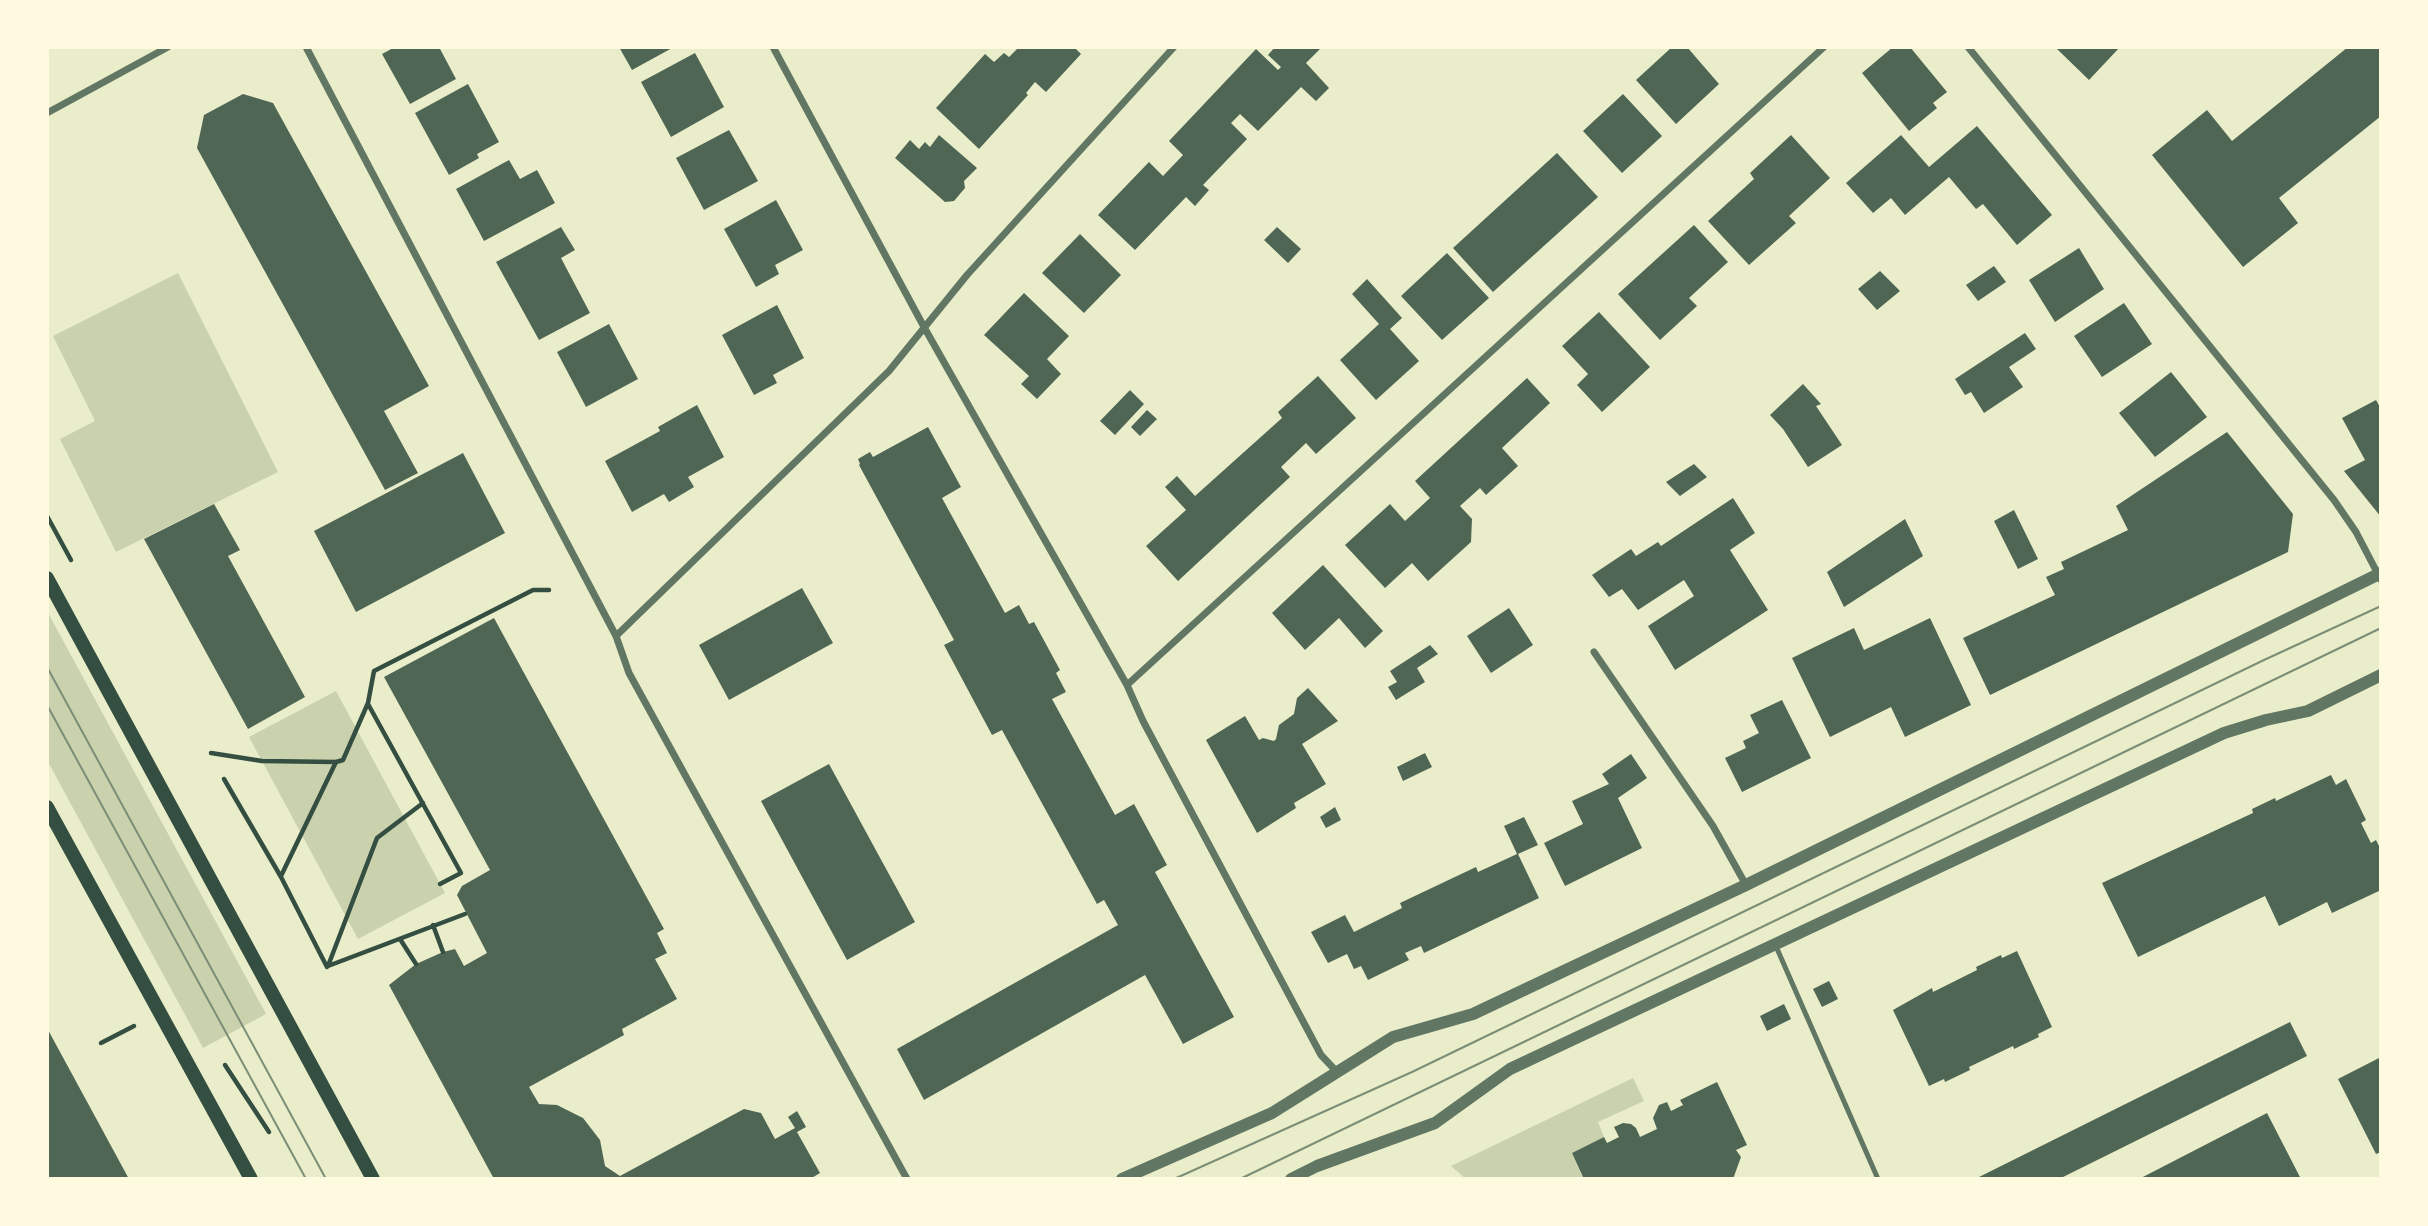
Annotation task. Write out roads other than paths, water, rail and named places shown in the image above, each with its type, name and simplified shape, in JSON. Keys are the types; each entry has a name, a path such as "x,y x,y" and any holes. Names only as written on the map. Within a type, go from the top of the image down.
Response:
{"main road":[{"path":"47,579 373,1179"},
{"path":"47,807 251,1179"}],"street":[{"path":"47,113 168,47"},
{"path":"306,47 615,636 629,673 907,1179"},
{"path":"774,47 924,327 1127,685 1143,721 1321,1055 1337,1072"},
{"path":"615,636 889,371 967,275 1174,47"},
{"path":"1127,685 1824,47"},
{"path":"1122,1179 1272,1113 1393,1037 1473,1014 1746,885 2380,576 2356,532 2334,500 1968,47"},
{"path":"1594,652 1713,826 1746,885"},
{"path":"1291,1179 1317,1166 1435,1123 1510,1069 2224,733 2308,711 2381,675"}],"lane":[{"path":"1775,944 1878,1179"}],"tram line":[{"path":"1174,1179 1412,1072 2381,606"},
{"path":"1240,1179 2381,628"},
{"path":"47,667 326,1179"},
{"path":"47,705 306,1179"}]}
